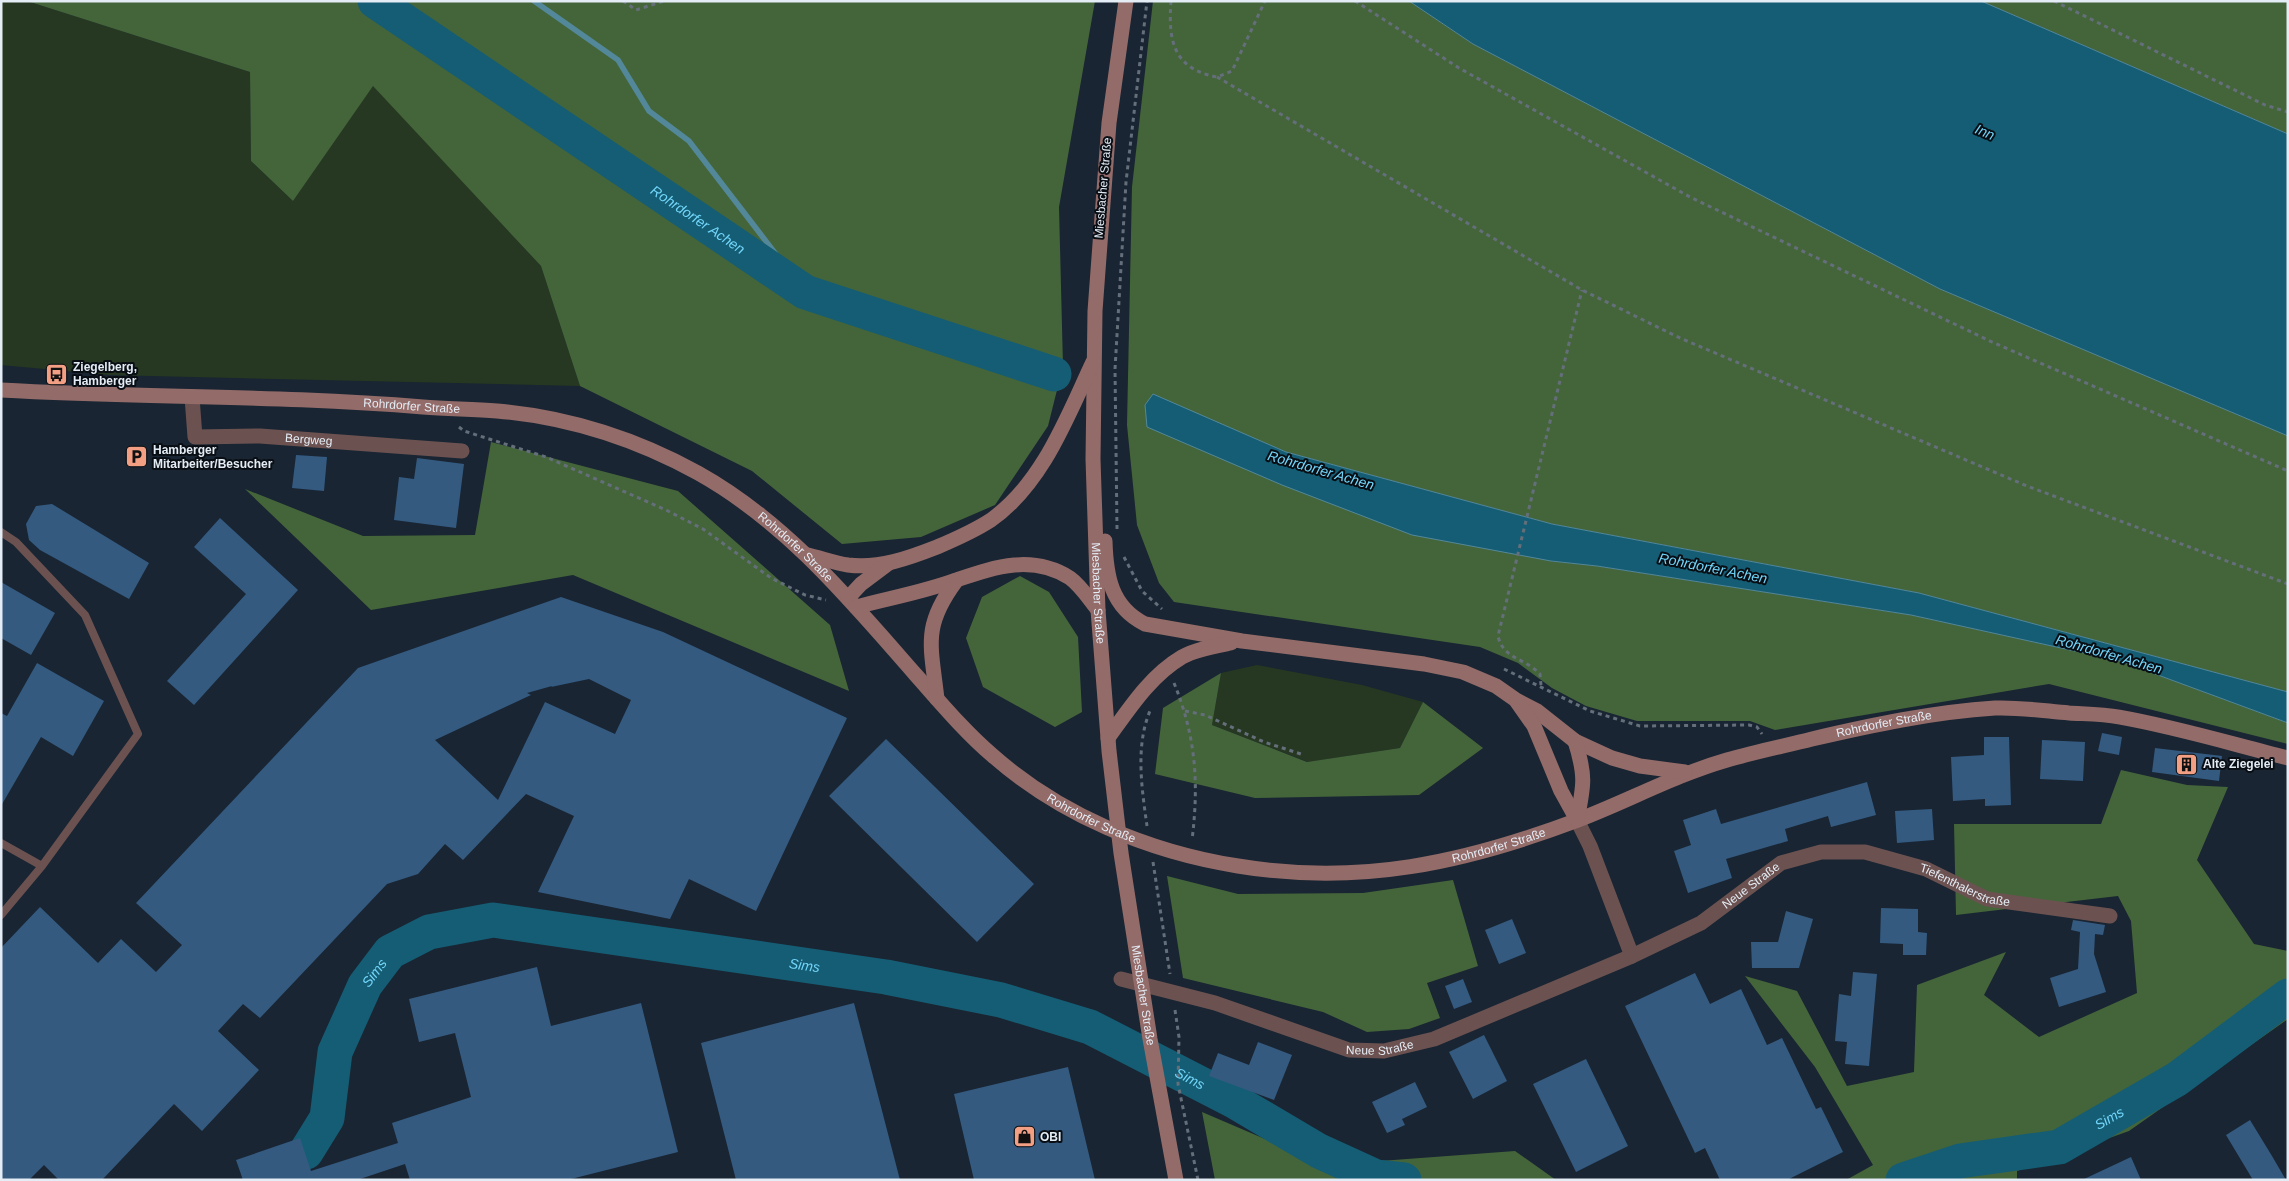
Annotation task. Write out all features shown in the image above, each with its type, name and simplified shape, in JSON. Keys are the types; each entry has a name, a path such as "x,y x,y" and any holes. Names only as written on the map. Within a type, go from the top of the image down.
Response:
{"main road":[{"name":"Miesbacher Straße","path":"1126,1 1108,133 1099,240 1094,358 1093,459 1098,610 1108,744 1121,853 1150,1038 1176,1180"},
{"path":"852,603 861,584 889,564 966,535 992,519 1015,499 1036,473 1056,438 1094,358"},
{"name":"Rohrdorfer Straße","path":"1,391 342,400 499,412 558,420 607,434 658,453 702,475 732,495 775,527 808,555 937,699 987,751 1019,778 1099,825 1146,844 1190,858 1290,873 1354,874 1412,868 1474,854 1577,820 1690,772 1730,759 1884,722 1998,708 2116,716 2288,758"},
{"path":"1093,459 1104,488 1106,554 1112,589 1120,606 1134,618 1145,624 1242,641 1424,664 1463,672 1496,686 1516,700 1537,711 1575,741 1612,758 1665,771 1690,772"},
{"path":"808,555 850,565 889,564"},
{"path":"852,603 956,580 977,572 1016,564 1031,564 1046,567 1070,579 1082,589 1098,610"},
{"path":"937,699 930,634 934,615 942,599 956,580"},
{"path":"1108,744 1154,678 1183,656 1200,650 1242,641"},
{"path":"1516,700 1534,726 1561,791 1577,820"},
{"path":"1575,741 1583,768 1584,786 1577,820"}],"street":[{"name":"Bergweg","path":"192,397 195,437 260,436 462,451"},
{"path":"1577,820 1590,846 1632,956"},
{"name":"Neue Straße","path":"1120,979 1215,1004 1349,1050 1384,1051 1434,1039 1632,956 1701,923 1781,864 1821,852"},
{"name":"Tiefenthalerstraße","path":"1821,852 1865,852 1926,869 1987,899 2110,916"}],"lane":[{"path":"1,532 16,542 85,615 138,734 42,866 1,915"},
{"path":"1,843 42,866"}],"path":[{"path":"623,1 636,10 664,1"},
{"path":"1117,534 1115,369 1126,182 1147,1"},
{"path":"1171,1 1169,26 1174,47 1185,62 1195,70 1217,77 1582,290 1680,338 2027,486 2288,584"},
{"path":"1217,77 1232,71 1239,60 1265,1"},
{"path":"1354,1 1459,68 1690,198 1992,342 2288,471"},
{"path":"2054,1 2265,105 2288,112"},
{"path":"1540,686 1540,674 1532,666 1508,654 1500,647 1498,636 1582,290"},
{"path":"438,408 464,431 546,457 666,510 703,529 771,578 804,595 852,603"},
{"path":"1123,554 1142,591 1169,614"},
{"path":"1172,680 1185,710 1191,737 1196,777 1196,806 1190,858"},
{"path":"1185,710 1205,715 1264,742 1304,755"},
{"path":"1141,748 1148,830"},
{"path":"1152,860 1170,978"},
{"path":"1175,1008 1179,1037 1178,1084 1198,1180"}],"green space":[{"path":"1,1 27,1 250,72 251,161 293,201 373,85 541,266 580,386 109,375 1,365"},
{"path":"27,1 1095,1 1059,207 1063,366 1048,426 995,505 921,537 842,544 752,471 580,386 541,266 373,86 293,201 251,161 250,72"},
{"path":"1153,1 1409,1 1473,44 1940,289 2288,436 2288,692 1919,593 1552,524 1286,452 1153,395 1145,405 1551,561 1597,566 1911,615 2120,661 2288,723 2288,744 2049,684 1775,730 1750,721 1637,721 1586,706 1552,688 1518,663 1480,647 1174,602 1159,583 1137,525 1127,425 1132,187"},
{"path":"1981,1 2288,1 2288,134"},
{"path":"491,442 678,491 830,625 849,691 573,575 371,610 245,489 363,536 475,535"},
{"path":"1020,576 1049,592 1078,637 1082,712 1055,727 983,687 966,638 982,597"},
{"path":"1257,665 1362,685 1423,702 1400,748 1308,762 1212,725 1221,673"},
{"path":"1221,673 1212,725 1307,762 1400,748 1423,702 1483,748 1419,795 1255,798 1155,774 1163,708"},
{"path":"2121,770 2187,785 2228,787 2197,860 2254,944 2288,951 2288,1019 2129,1131 2017,1171 2017,1180 1846,1180 1873,1165 1815,1067 1745,976 1797,991 1847,1086 1914,1072 1917,985 2006,952 1984,995 2039,1037 2137,993 2131,921 2118,896 1956,915 1954,824 2101,824"},
{"path":"1167,876 1238,894 1363,893 1453,880 1478,966 1427,983 1440,1018 1409,1029 1367,1032 1323,1012 1183,978"},
{"path":"1202,1112 1326,1165 1515,1151 1556,1180 1215,1180"}],"water":[{"name":"Inn","path":"1409,1 1981,1 2288,134 2288,436 1940,289 1473,44"},
{"path":"1153,394 1286,452 1552,524 1919,593 2288,692 2288,723 2120,661 1911,615 1597,566 1551,561 1412,535 1282,485 1147,427 1145,405"}],"building":[{"path":"296,455 327,457 324,491 292,488"},
{"path":"417,458 464,464 456,528 394,520 399,477 414,479"},
{"path":"52,504 149,563 129,599 40,550 29,540 26,524 36,506"},
{"path":"220,518 298,590 194,705 167,681 246,594 194,547"},
{"path":"1,582 55,613 31,655 1,638"},
{"path":"561,597 663,632 847,718 756,911 689,879 670,919 538,892 574,816 526,794 463,860 445,844 418,874 387,884 260,1018 243,1004 218,1031 259,1070 202,1131 174,1104 102,1180 59,1180 44,1165 29,1180 1,1180 1,948 40,907 98,963 121,939 156,972 182,945 136,903 358,668","holes":["589,679 631,700 615,734 545,702 498,800 435,740 531,695 527,693 552,686"]},
{"path":"37,663 104,701 73,756 41,737 1,806 1,713 7,716"},
{"path":"2102,733 2122,737 2119,755 2098,751"},
{"path":"1984,737 2009,737 2011,805 1985,806 1985,799 1953,801 1951,757 1984,755"},
{"path":"886,739 1034,884 977,942 829,796"},
{"path":"2042,740 2085,742 2083,781 2040,779"},
{"name":"Alte Ziegelei","path":"2155,748 2222,756 2219,781 2152,772"},
{"path":"1867,782 1876,815 1831,827 1828,816 1785,829 1788,841 1726,859 1732,878 1688,893 1674,851 1691,845 1683,820 1716,809 1721,824"},
{"path":"1932,809 1934,840 1897,843 1895,811"},
{"path":"1881,908 1918,909 1918,932 1927,933 1926,955 1903,955 1903,944 1880,943"},
{"path":"1786,911 1813,919 1799,968 1752,968 1751,942 1778,942"},
{"path":"1512,919 1526,953 1499,964 1485,930"},
{"path":"2073,920 2105,925 2103,935 2095,934 2094,954 2106,992 2059,1007 2050,978 2078,969 2080,932 2071,930"},
{"path":"537,967 551,1026 641,1003 678,1152 567,1180 410,1180 405,1164 357,1180 243,1180 236,1160 300,1138 311,1171 398,1143 392,1123 471,1097 455,1033 419,1042 409,999"},
{"path":"1853,972 1877,974 1869,1066 1845,1064 1847,1042 1835,1041 1839,994 1851,996"},
{"path":"1695,973 1710,1004 1741,989 1767,1045 1782,1038 1816,1109 1821,1107 1843,1152 1787,1180 1720,1180 1705,1148 1695,1153 1625,1006"},
{"path":"1463,979 1472,1002 1454,1009 1445,986"},
{"path":"854,1003 900,1180 736,1180 701,1043"},
{"path":"1484,1035 1507,1081 1473,1099 1449,1052"},
{"path":"1258,1042 1292,1055 1274,1100 1209,1076 1218,1053 1249,1065"},
{"path":"1586,1059 1628,1146 1576,1172 1533,1084"},
{"name":"OBI","path":"1068,1067 1095,1180 974,1180 954,1094"},
{"path":"1415,1082 1427,1107 1402,1119 1405,1125 1387,1133 1372,1102"},
{"path":"2250,1120 2286,1180 2253,1180 2226,1135"},
{"path":"2131,1157 2141,1180 2082,1180"}],"waterway":[{"name":"Rohrdorfer Achen","path":"375,1 805,292 1054,374"},
{"path":"534,1 618,60 649,111 689,141 805,292"},
{"name":"Sims","path":"306,1152 327,1118 335,1052 365,985 390,952 429,932 493,920 886,977 1001,1000 1090,1027 1234,1101 1319,1151 1376,1177 1404,1180"},
{"name":"Sims","path":"1903,1180 1960,1161 2059,1147 2177,1079 2288,996"}],"place":[{"name":"Ziegelberg, Hamberger","path":"57,374"},
{"name":"Hamberger Mitarbeiter/Besucher","path":"137,457"},
{"name":"Alte Ziegelei","path":"2187,764"},
{"name":"OBI","path":"1024,1137"}]}
